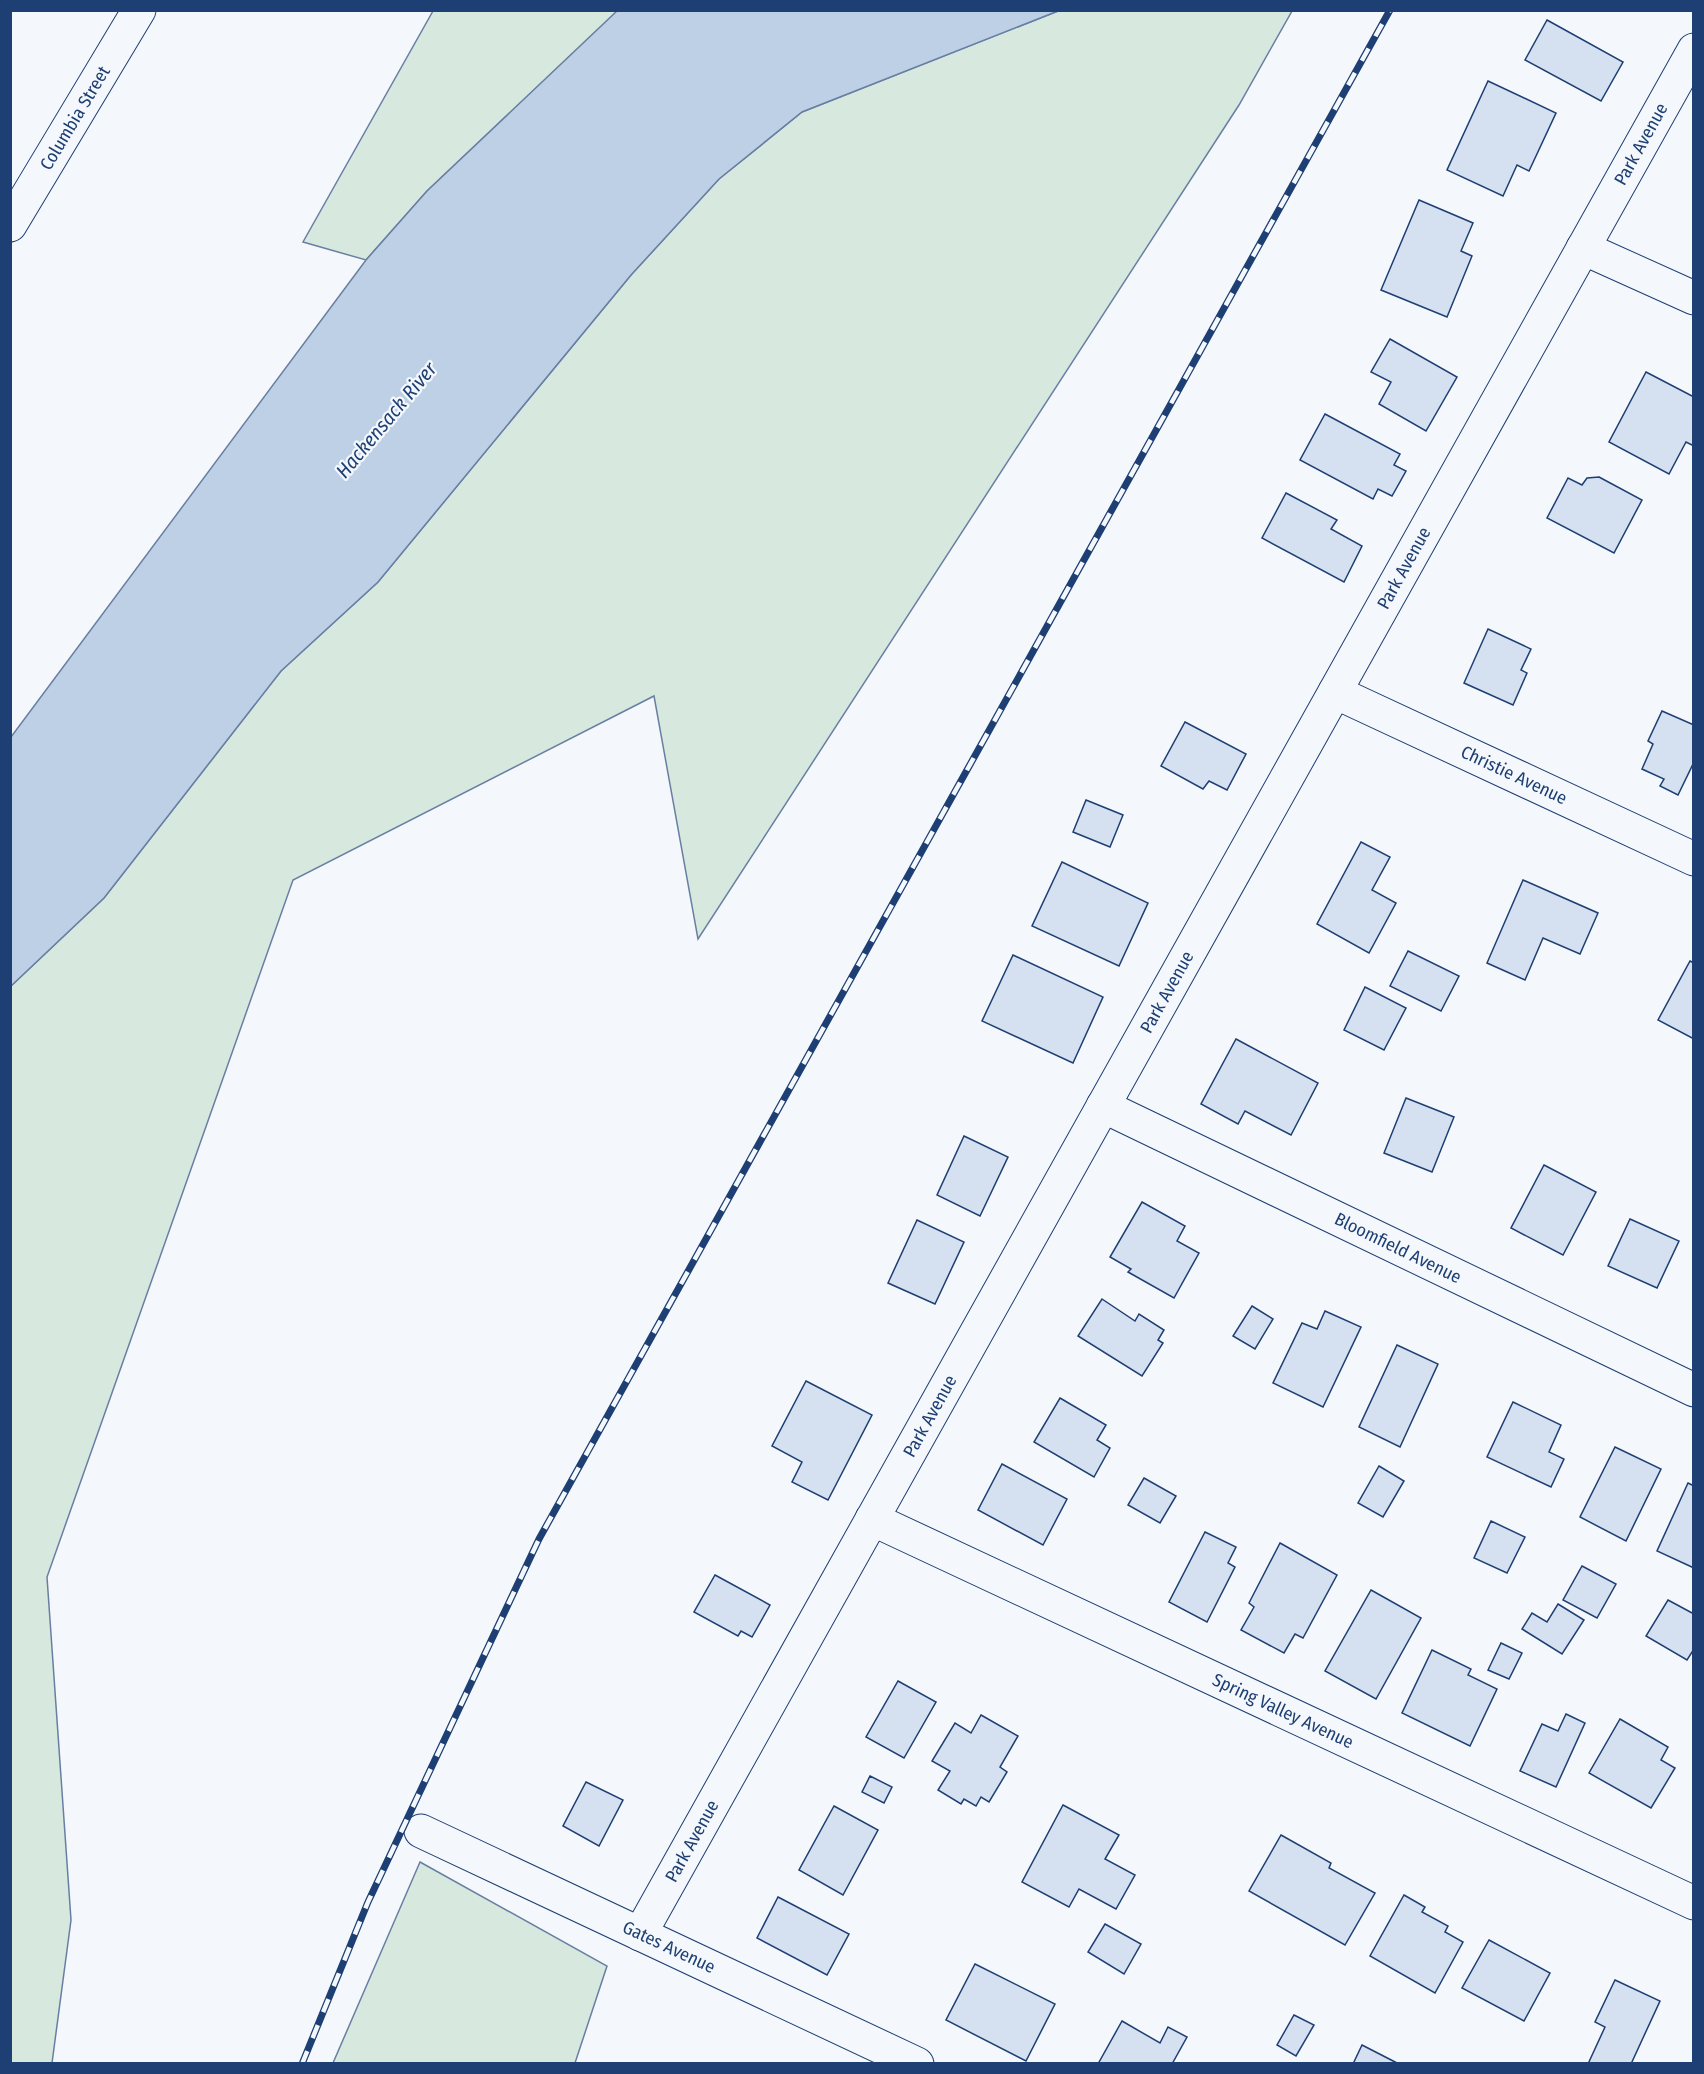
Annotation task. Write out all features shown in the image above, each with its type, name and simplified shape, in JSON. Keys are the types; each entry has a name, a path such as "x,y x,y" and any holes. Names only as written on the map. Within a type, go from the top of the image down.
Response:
{"street":[{"name":"Columbia Street","path":"10,225 139,10"},
{"name":"Park Avenue","path":"640,1934 1694,50"},
{"path":"1583,248 1694,298"},
{"name":"Christie Avenue","path":"1335,692 1694,859"},
{"name":"Bloomfield Avenue","path":"1103,1106 1694,1390"},
{"name":"Spring Valley Avenue","path":"872,1519 1694,1903"},
{"name":"Gates Avenue","path":"421,1831 917,2064"}],"shaded area":[{"path":"433,11 618,11 427,191 366,260 303,242"},
{"path":"1058,11 1292,11 1239,105 698,939 654,696 293,880 47,1577 71,1920 52,2063 11,2064 11,986 104,898 281,671 378,582 631,275 719,179 802,112"},
{"path":"420,1862 607,1966 575,2063 333,2063"}],"water":[{"name":"Hackensack River","path":"618,10 1058,11 802,112 719,179 631,275 378,582 281,671 104,898 11,986 11,737 366,260 427,191"}],"building":[{"path":"1547,20 1623,62 1601,101 1525,60"},
{"path":"1488,81 1556,113 1529,171 1517,165 1503,196 1447,170"},
{"path":"1419,200 1473,223 1461,251 1472,256 1447,317 1381,290"},
{"path":"1390,339 1457,377 1426,431 1379,404 1391,382 1371,372"},
{"path":"1646,372 1694,397 1694,446 1686,442 1669,474 1609,442"},
{"path":"1325,414 1400,454 1394,465 1406,471 1392,496 1378,489 1373,499 1300,460"},
{"path":"1599,477 1642,500 1614,553 1547,518 1568,478 1582,485 1587,478"},
{"path":"1286,493 1337,520 1331,529 1362,546 1344,582 1262,538"},
{"path":"1488,629 1531,649 1521,670 1527,673 1513,705 1464,683"},
{"path":"1662,711 1694,725 1694,762 1678,795 1660,786 1664,779 1642,769 1653,744 1648,741"},
{"path":"1185,722 1246,754 1227,790 1209,781 1203,789 1161,766"},
{"path":"1086,800 1123,815 1110,847 1073,832"},
{"path":"1361,842 1390,857 1372,890 1396,903 1369,953 1317,924"},
{"path":"1062,862 1148,903 1119,966 1032,926"},
{"path":"1523,880 1598,913 1580,954 1543,938 1525,980 1487,963"},
{"path":"1408,951 1459,976 1441,1011 1390,986"},
{"path":"1013,955 1103,997 1073,1063 982,1021"},
{"path":"1690,961 1694,963 1694,1039 1658,1020"},
{"path":"1365,987 1406,1008 1384,1050 1344,1030"},
{"path":"1236,1039 1318,1083 1291,1135 1245,1111 1238,1124 1201,1104"},
{"path":"1406,1098 1454,1117 1432,1172 1384,1153"},
{"path":"964,1136 1008,1157 980,1216 937,1195"},
{"path":"1544,1165 1596,1192 1563,1255 1511,1228"},
{"path":"1142,1202 1185,1226 1177,1241 1199,1253 1174,1298 1128,1272 1131,1269 1110,1257"},
{"path":"1630,1219 1679,1241 1657,1288 1608,1266"},
{"path":"917,1220 964,1242 935,1304 888,1283"},
{"path":"1102,1299 1135,1321 1139,1314 1164,1330 1158,1340 1163,1343 1142,1376 1078,1336"},
{"path":"1252,1306 1273,1319 1255,1349 1233,1336"},
{"path":"1325,1311 1361,1327 1323,1407 1273,1383 1302,1323 1317,1329"},
{"path":"1397,1345 1438,1364 1400,1447 1359,1427"},
{"path":"806,1381 872,1415 828,1500 792,1482 802,1462 772,1446"},
{"path":"1060,1398 1106,1425 1097,1440 1110,1448 1094,1477 1034,1442"},
{"path":"1513,1402 1561,1425 1549,1452 1564,1459 1551,1487 1487,1457"},
{"path":"1615,1447 1661,1469 1626,1541 1580,1517"},
{"path":"1002,1464 1067,1499 1043,1545 978,1510"},
{"path":"1379,1466 1404,1481 1383,1517 1358,1503"},
{"path":"1144,1478 1176,1496 1160,1523 1128,1505"},
{"path":"1688,1483 1694,1486 1694,1568 1657,1551"},
{"path":"1491,1521 1525,1537 1507,1573 1474,1558"},
{"path":"1205,1532 1236,1547 1228,1563 1235,1567 1207,1622 1169,1602"},
{"path":"1280,1543 1337,1575 1303,1638 1295,1634 1284,1653 1241,1630 1254,1607 1249,1603"},
{"path":"1582,1566 1616,1584 1597,1618 1563,1600"},
{"path":"715,1575 770,1605 752,1637 741,1631 738,1636 694,1612"},
{"path":"1371,1590 1421,1618 1376,1699 1325,1671"},
{"path":"1668,1600 1694,1614 1694,1649 1687,1660 1646,1636"},
{"path":"1558,1604 1584,1620 1562,1654 1522,1629 1532,1613 1547,1622"},
{"path":"1501,1643 1522,1653 1509,1679 1488,1670"},
{"path":"1432,1650 1471,1669 1468,1675 1497,1689 1470,1746 1402,1713"},
{"path":"898,1681 936,1702 904,1758 866,1737"},
{"path":"1566,1714 1585,1723 1556,1787 1520,1771 1542,1724 1558,1731"},
{"path":"981,1715 1018,1736 1000,1767 1007,1772 989,1802 981,1797 976,1806 964,1799 961,1804 938,1790 950,1771 932,1761 955,1723 971,1733"},
{"path":"1620,1719 1668,1747 1661,1760 1675,1768 1651,1808 1589,1773"},
{"path":"870,1776 892,1787 884,1803 862,1792"},
{"path":"586,1782 623,1800 599,1846 563,1826"},
{"path":"1063,1805 1119,1835 1105,1859 1135,1875 1116,1909 1079,1889 1069,1907 1022,1882"},
{"path":"834,1806 878,1830 843,1895 799,1870"},
{"path":"1281,1835 1331,1863 1329,1868 1375,1893 1345,1945 1249,1891"},
{"path":"1404,1895 1425,1907 1422,1912 1448,1926 1445,1932 1463,1942 1435,1993 1370,1956"},
{"path":"778,1897 849,1934 827,1975 757,1938"},
{"path":"1105,1924 1141,1944 1124,1974 1088,1952"},
{"path":"1489,1940 1550,1973 1524,2021 1462,1988"},
{"path":"975,1964 1055,2004 1026,2061 946,2020"},
{"path":"1615,1980 1660,2001 1631,2064 1588,2064 1605,2027 1595,2022"},
{"path":"1294,2015 1314,2025 1296,2056 1277,2045"},
{"path":"1122,2021 1160,2043 1168,2027 1187,2037 1172,2064 1098,2064"},
{"path":"1362,2045 1399,2064 1353,2064"}],"railway":[{"path":"302,2064 368,1902 539,1539 1390,10"}]}
